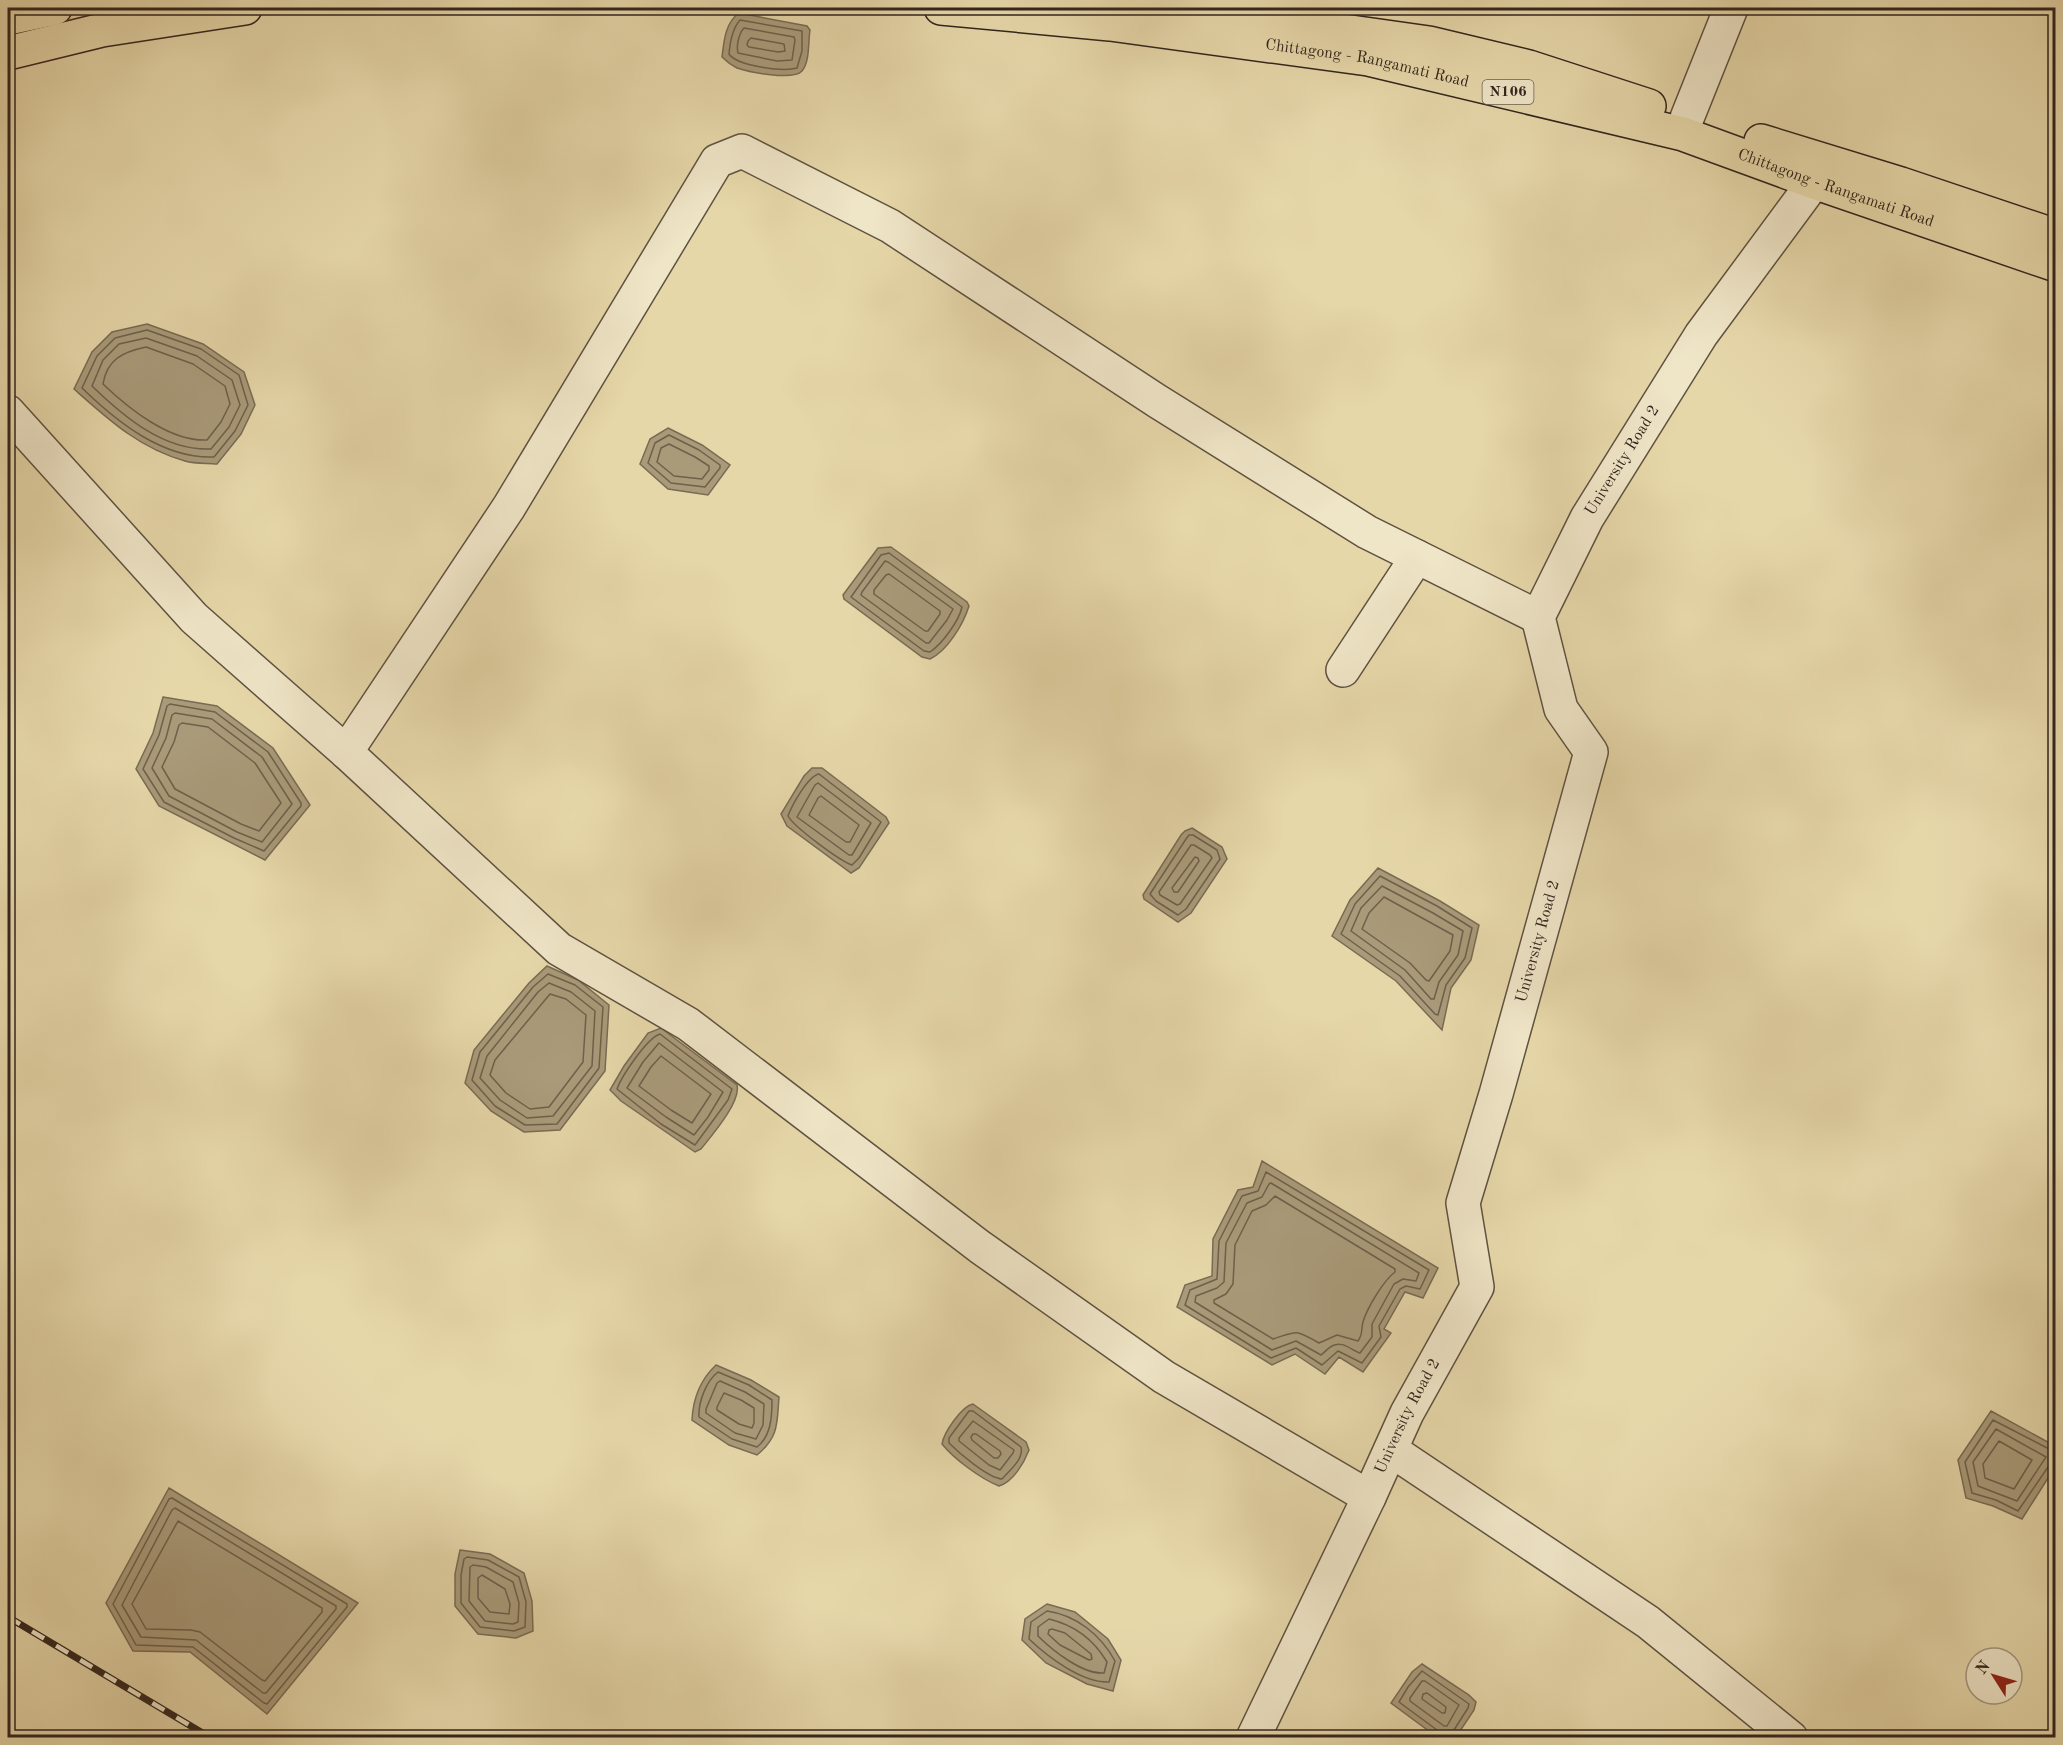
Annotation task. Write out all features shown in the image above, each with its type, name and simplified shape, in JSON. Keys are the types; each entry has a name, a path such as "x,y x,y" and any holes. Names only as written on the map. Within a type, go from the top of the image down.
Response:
{"highway":[{"path":"8,18 55,8"},
{"path":"8,53 102,30 245,8"},
{"name":"Chittagong - Rangamati Road","path":"941,8 1110,24 1368,59 1683,134 2055,265"},
{"name":"Chittagong - Rangamati Road","path":"1179,8 1429,43 1529,67 1901,184 2055,236"}],"street":[{"path":"1687,118 1731,8"},
{"path":"346,752 508,507 717,161 742,151 890,226 1157,401 1367,532 1538,617"},
{"name":"University Road 2","path":"1253,1737 1407,1413 1477,1287 1463,1203 1496,1094 1591,752 1561,709 1538,617 1587,518 1701,335 1814,182"},
{"path":"8,412 194,618 346,752 559,949 688,1024 980,1247 1164,1377 1369,1497"},
{"path":"1343,670 1417,556"},
{"path":"1391,1450 1648,1622 1791,1737"}],"water":[{"path":"739,13 807,26 810,30 808,52 802,71 781,76 760,73 737,68 724,59 722,57 726,33 734,17"},
{"path":"147,324 203,344 244,372 255,405 241,434 217,464 189,462 153,449 125,432 74,389 92,352 112,332"},
{"path":"668,428 702,445 730,465 708,495 668,489 640,464 650,439"},
{"path":"891,547 967,602 969,606 954,637 930,659 922,657 844,599 843,595 878,548"},
{"path":"163,697 217,706 273,748 310,805 265,860 159,806 136,769 153,733"},
{"path":"812,768 822,768 886,817 889,823 859,868 851,873 787,826 781,814 804,776"},
{"path":"1192,828 1222,847 1227,859 1191,913 1178,922 1144,899 1143,895 1181,835"},
{"path":"1378,868 1479,925 1471,960 1451,988 1442,1030 1396,981 1332,936 1350,900"},
{"path":"547,966 578,980 609,1005 605,1071 560,1130 524,1132 491,1111 465,1083 474,1050 529,983"},
{"path":"661,1028 737,1085 735,1100 725,1118 701,1149 695,1152 621,1101 610,1090 648,1033"},
{"path":"1262,1161 1438,1268 1423,1298 1405,1292 1384,1329 1391,1333 1363,1372 1339,1357 1325,1374 1295,1354 1272,1365 1177,1307 1185,1285 1212,1276 1213,1239 1238,1190 1253,1187"},
{"path":"716,1365 751,1380 779,1397 776,1429 769,1442 757,1455 729,1445 692,1420 699,1390"},
{"path":"973,1404 1026,1442 1029,1450 1021,1466 1009,1481 999,1486 968,1468 942,1444 954,1420 964,1409"},
{"path":"1991,1411 2055,1446 2055,1467 2022,1519 1993,1506 1966,1498 1958,1460"},
{"path":"169,1488 358,1603 267,1714 190,1652 133,1651 106,1603"},
{"path":"460,1550 490,1554 524,1573 532,1601 533,1631 516,1638 478,1634 455,1606 455,1574"},
{"path":"1047,1604 1075,1612 1108,1639 1121,1660 1113,1691 1087,1684 1046,1663 1022,1640 1025,1619"},
{"path":"1422,1664 1476,1702 1474,1710 1456,1737 1437,1737 1391,1703 1412,1672"}],"railway":[{"path":"8,1617 211,1738"}]}
